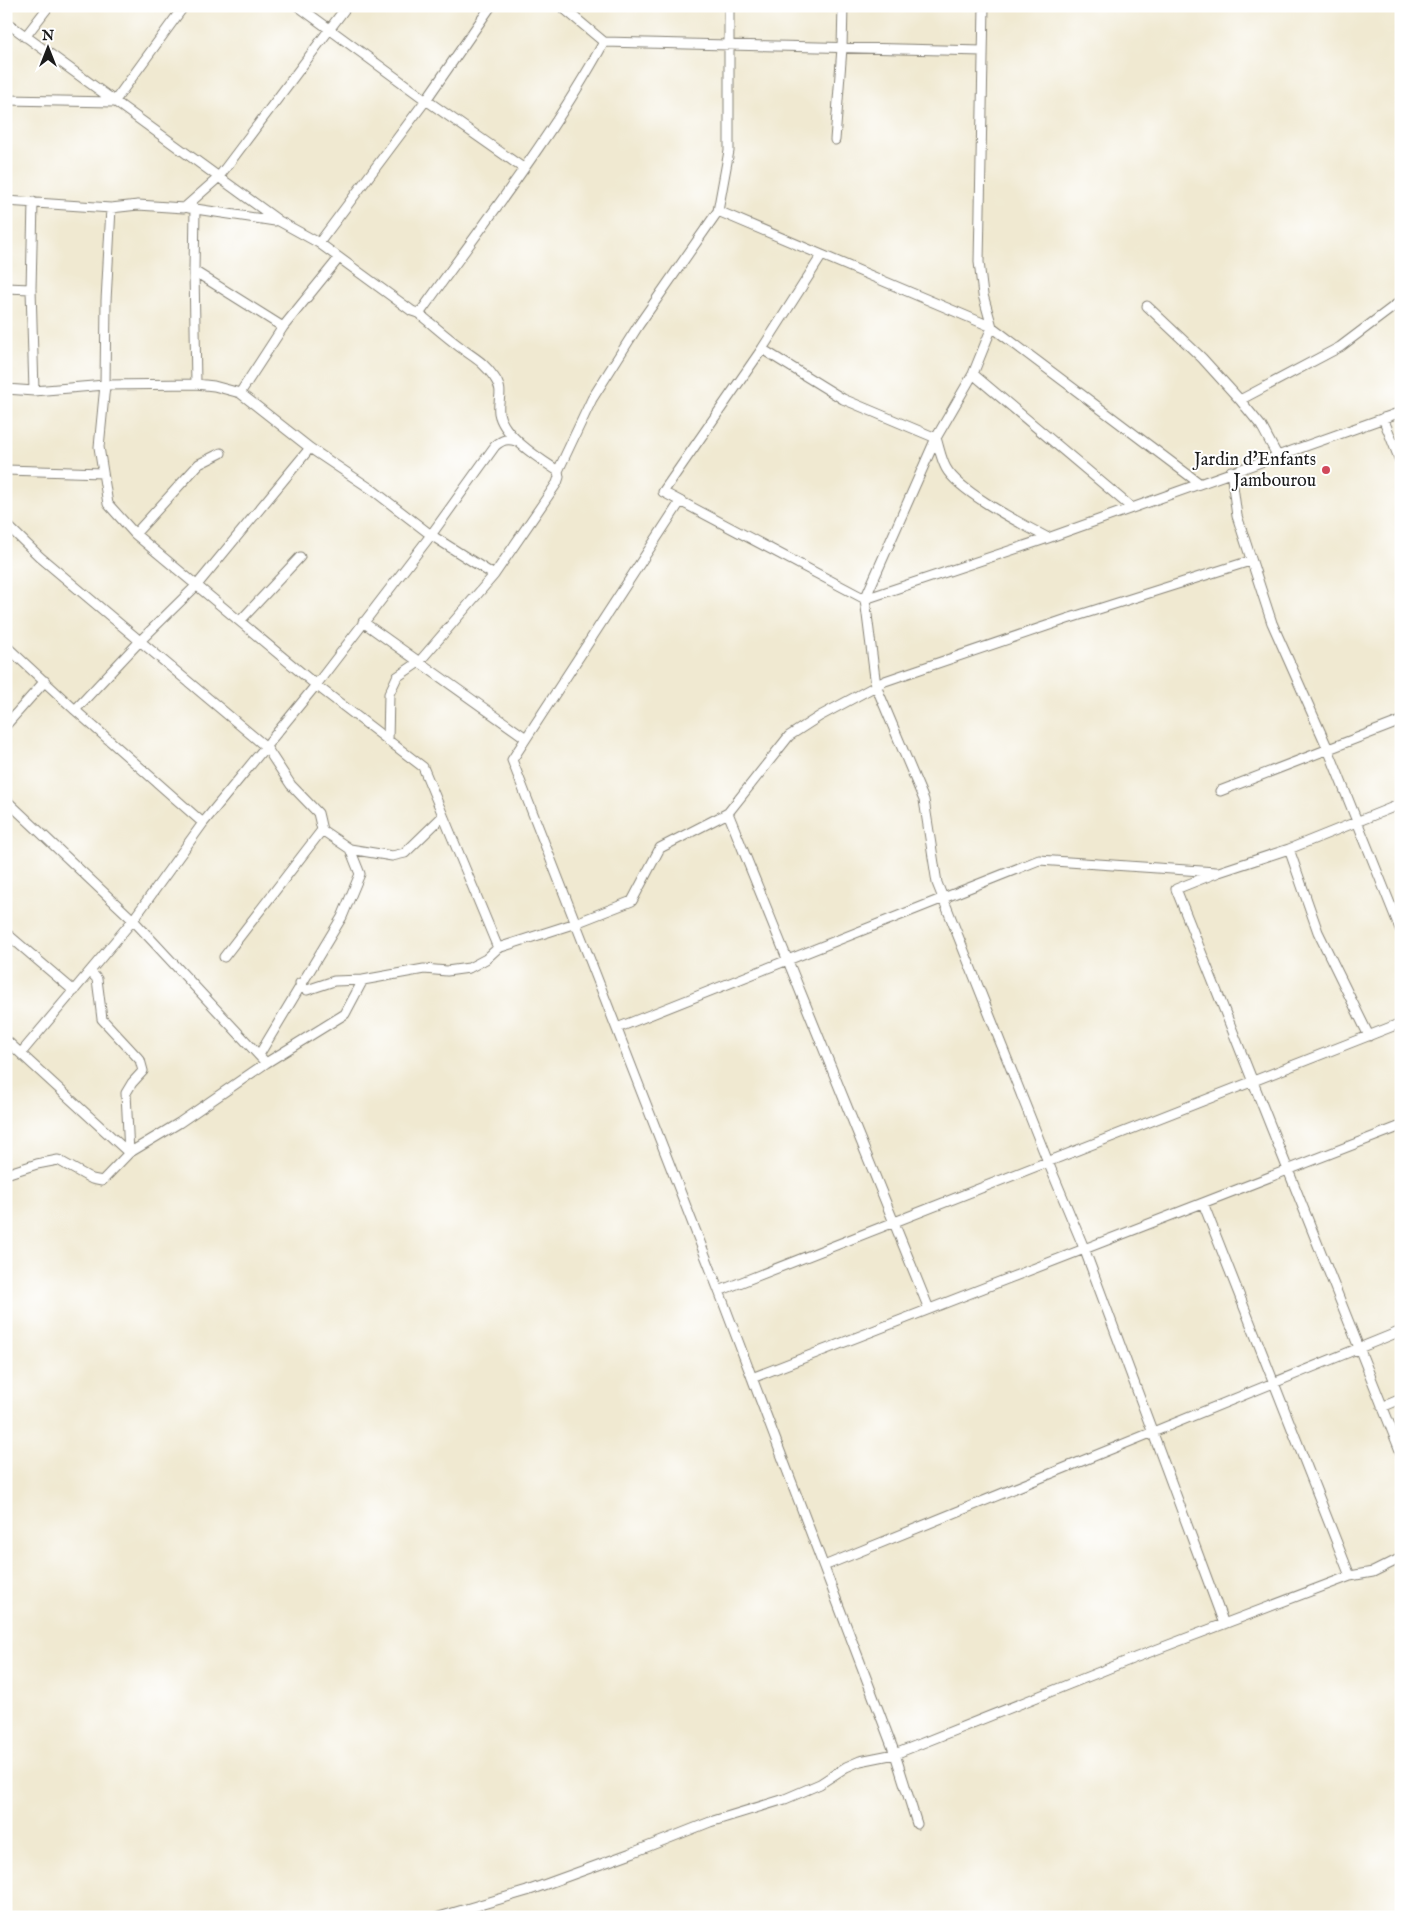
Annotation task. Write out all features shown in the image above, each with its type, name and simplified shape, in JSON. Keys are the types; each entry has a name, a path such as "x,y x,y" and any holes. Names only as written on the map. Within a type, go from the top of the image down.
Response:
{"street":[{"path":"25,37 49,6"},
{"path":"114,102 184,6"},
{"path":"298,6 523,168"},
{"path":"184,208 218,178 347,6"},
{"path":"320,243 426,100 491,6"},
{"path":"561,6 604,42 983,51"},
{"path":"388,740 389,694 397,676 419,662 494,575 557,483 558,472 592,399 638,326 718,211 729,151 729,6"},
{"path":"835,140 842,48 843,6"},
{"path":"984,6 979,262 983,295 992,327 973,374 936,438 865,599 876,686 924,800 937,883 1084,1248 1224,1624"},
{"path":"6,22 218,178 279,221 320,243 412,311 418,313 461,348 482,362 494,377 501,390 499,413 516,441 558,472"},
{"path":"418,313 523,168 583,81 604,42"},
{"path":"6,100 114,102"},
{"path":"6,201 110,208 138,206 195,208 279,221"},
{"path":"33,202 31,289 34,391"},
{"path":"110,208 105,386 99,447 108,504 135,534 316,685 423,767 442,817 498,948"},
{"path":"195,208 196,384"},
{"path":"718,211 992,327 1199,483"},
{"path":"822,255 762,349 663,492 865,599 1048,538 1231,471 1401,412"},
{"path":"240,393 284,327 339,258"},
{"path":"194,271 284,327"},
{"path":"6,288 31,289"},
{"path":"1240,400 1340,347 1401,301"},
{"path":"1147,306 1202,358 1240,400 1262,427 1277,455"},
{"path":"762,349 844,399 936,438 946,468 960,483 1005,516 1048,538"},
{"path":"973,374 1132,508"},
{"path":"6,389 34,391 105,386 196,384 214,386 240,393 310,448 374,491 430,535 494,575"},
{"path":"1383,418 1401,463"},
{"path":"21,1054 133,920 203,823 316,685 495,446 500,441 509,439 516,441"},
{"path":"75,710 141,640 197,585 310,448"},
{"path":"135,534 199,464 221,453"},
{"path":"6,470 103,473"},
{"path":"1231,471 1237,516 1250,561 1272,623 1328,749 1401,931"},
{"path":"680,502 512,760 824,1566 895,1754 917,1824"},
{"path":"6,524 40,557 266,747 291,785 318,813 322,830 350,849 392,856 405,853 442,817"},
{"path":"240,621 300,557"},
{"path":"300,983 302,988 307,990 334,982 363,980 424,968 446,971 469,968 486,959 498,948 576,923 632,901 660,848 728,813 789,736 820,716 896,677 1067,619 1250,561"},
{"path":"363,622 526,738"},
{"path":"6,646 203,823"},
{"path":"6,725 45,681"},
{"path":"1220,790 1401,721"},
{"path":"6,800 133,920 266,1063"},
{"path":"1401,804 1289,849 1219,872 1176,889 1401,1454"},
{"path":"728,813 929,1309"},
{"path":"224,957 322,830"},
{"path":"259,1055 300,983 342,917 360,874 350,849"},
{"path":"1289,849 1318,932 1369,1036"},
{"path":"617,1028 1039,860 1219,872"},
{"path":"6,933 74,991"},
{"path":"90,971 96,979 102,1019 140,1060 143,1071 126,1093 129,1153"},
{"path":"6,1174 37,1164 58,1160 92,1179 102,1181 129,1153 179,1123 266,1063 345,1014 363,980"},
{"path":"719,1291 1401,1023"},
{"path":"6,1040 129,1153"},
{"path":"752,1378 1401,1126"},
{"path":"1203,1203 1350,1576"},
{"path":"824,1566 1401,1331"},
{"path":"1382,1406 1401,1399"},
{"path":"439,1917 527,1891 710,1822 785,1799 820,1784 846,1767 860,1761 895,1754 1137,1656 1350,1576 1373,1572 1401,1558"}],"place":[{"name":"Jardin d'Enfants Jambourou","path":"1326,470"}]}
